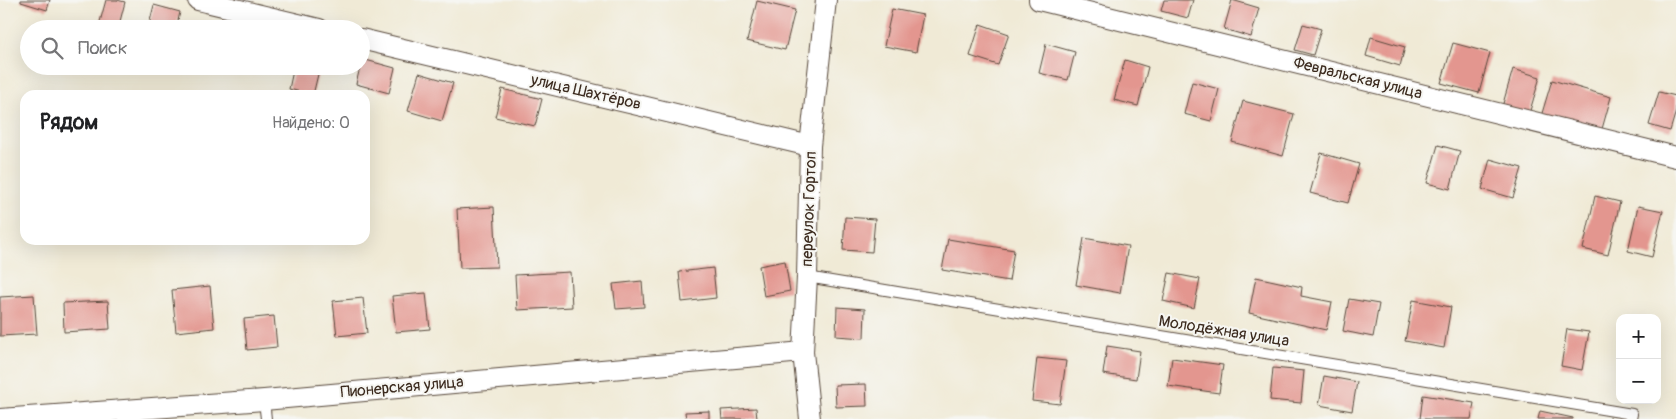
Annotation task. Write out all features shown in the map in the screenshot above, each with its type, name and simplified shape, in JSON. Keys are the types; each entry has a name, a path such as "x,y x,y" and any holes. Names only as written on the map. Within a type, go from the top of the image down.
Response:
{"street":[{"path":"198,0 281,20"},
{"name":"переулок Гортоп","path":"810,419 803,352 810,146 826,0"},
{"name":"Февральская улица","path":"1039,0 1676,157"},
{"name":"улица Шахтёров","path":"370,41 810,146"},
{"name":"Пионерская улица","path":"0,419 265,409 803,352"}],"lane":[{"name":"Молодёжная улица","path":"807,278 1632,414 1631,419"}],"building":[{"path":"21,0 50,0 47,10 21,2"},
{"path":"106,0 125,2 120,20 100,20"},
{"path":"1164,0 1193,0 1188,18 1161,11"},
{"path":"1232,0 1259,8 1251,37 1224,29"},
{"path":"757,1 795,10 785,50 747,41"},
{"path":"154,5 180,12 178,20 150,20"},
{"path":"892,9 923,15 916,52 884,46"},
{"path":"980,24 1009,34 998,65 970,56"},
{"path":"1303,24 1321,29 1313,55 1295,50"},
{"path":"1371,37 1405,47 1400,66 1366,56"},
{"path":"1453,43 1490,53 1479,93 1441,83"},
{"path":"1046,44 1075,52 1068,80 1039,73"},
{"path":"1125,60 1148,67 1138,106 1114,100"},
{"path":"370,61 395,68 389,93 356,84 358,75 370,75"},
{"path":"1513,69 1540,77 1529,114 1502,107"},
{"path":"419,73 453,83 442,121 408,111"},
{"path":"292,75 318,75 314,90 289,89"},
{"path":"1552,80 1611,97 1600,136 1540,120"},
{"path":"1192,82 1219,89 1211,121 1184,114"},
{"path":"502,89 542,99 535,126 495,117"},
{"path":"1659,92 1676,96 1676,111 1670,131 1649,125"},
{"path":"1243,101 1294,114 1283,156 1232,142"},
{"path":"1438,145 1460,151 1450,189 1427,183"},
{"path":"1321,153 1359,164 1348,203 1310,193"},
{"path":"1490,159 1522,168 1513,198 1482,189"},
{"path":"1595,196 1620,202 1608,255 1583,249"},
{"path":"1638,206 1663,211 1652,257 1628,251"},
{"path":"494,207 497,267 460,268 457,209"},
{"path":"845,217 875,219 872,252 843,250"},
{"path":"1084,238 1128,246 1120,293 1076,285"},
{"path":"948,239 1014,250 1009,281 942,270"},
{"path":"785,261 790,291 764,296 759,266"},
{"path":"713,268 716,298 682,302 679,272"},
{"path":"570,272 572,307 517,310 515,275"},
{"path":"1169,273 1200,279 1194,308 1163,301"},
{"path":"1256,277 1302,287 1301,296 1332,302 1326,330 1249,313"},
{"path":"642,281 644,307 616,309 613,284"},
{"path":"210,286 214,328 176,332 172,290"},
{"path":"426,293 430,329 396,332 392,296"},
{"path":"34,295 37,334 0,336 0,297"},
{"path":"363,298 367,333 337,336 333,301"},
{"path":"1349,299 1379,304 1373,337 1343,331"},
{"path":"1413,300 1451,307 1444,348 1405,341"},
{"path":"108,301 110,329 64,332 63,303"},
{"path":"837,307 865,309 864,338 836,336"},
{"path":"274,316 277,347 247,350 244,319"},
{"path":"1567,329 1589,332 1582,370 1561,366"},
{"path":"1107,346 1140,351 1136,379 1103,374"},
{"path":"1037,358 1066,361 1060,404 1032,401"},
{"path":"1172,358 1223,365 1219,393 1168,386"},
{"path":"1273,368 1304,371 1301,403 1270,400"},
{"path":"1324,376 1357,382 1352,411 1319,405"},
{"path":"866,384 867,406 836,407 835,385"},
{"path":"1423,395 1474,403 1471,419 1420,419"},
{"path":"756,408 757,419 722,419 721,410"},
{"path":"709,411 709,419 686,419 685,412"},
{"path":"1540,411 1573,418 1573,419 1538,419"}]}
